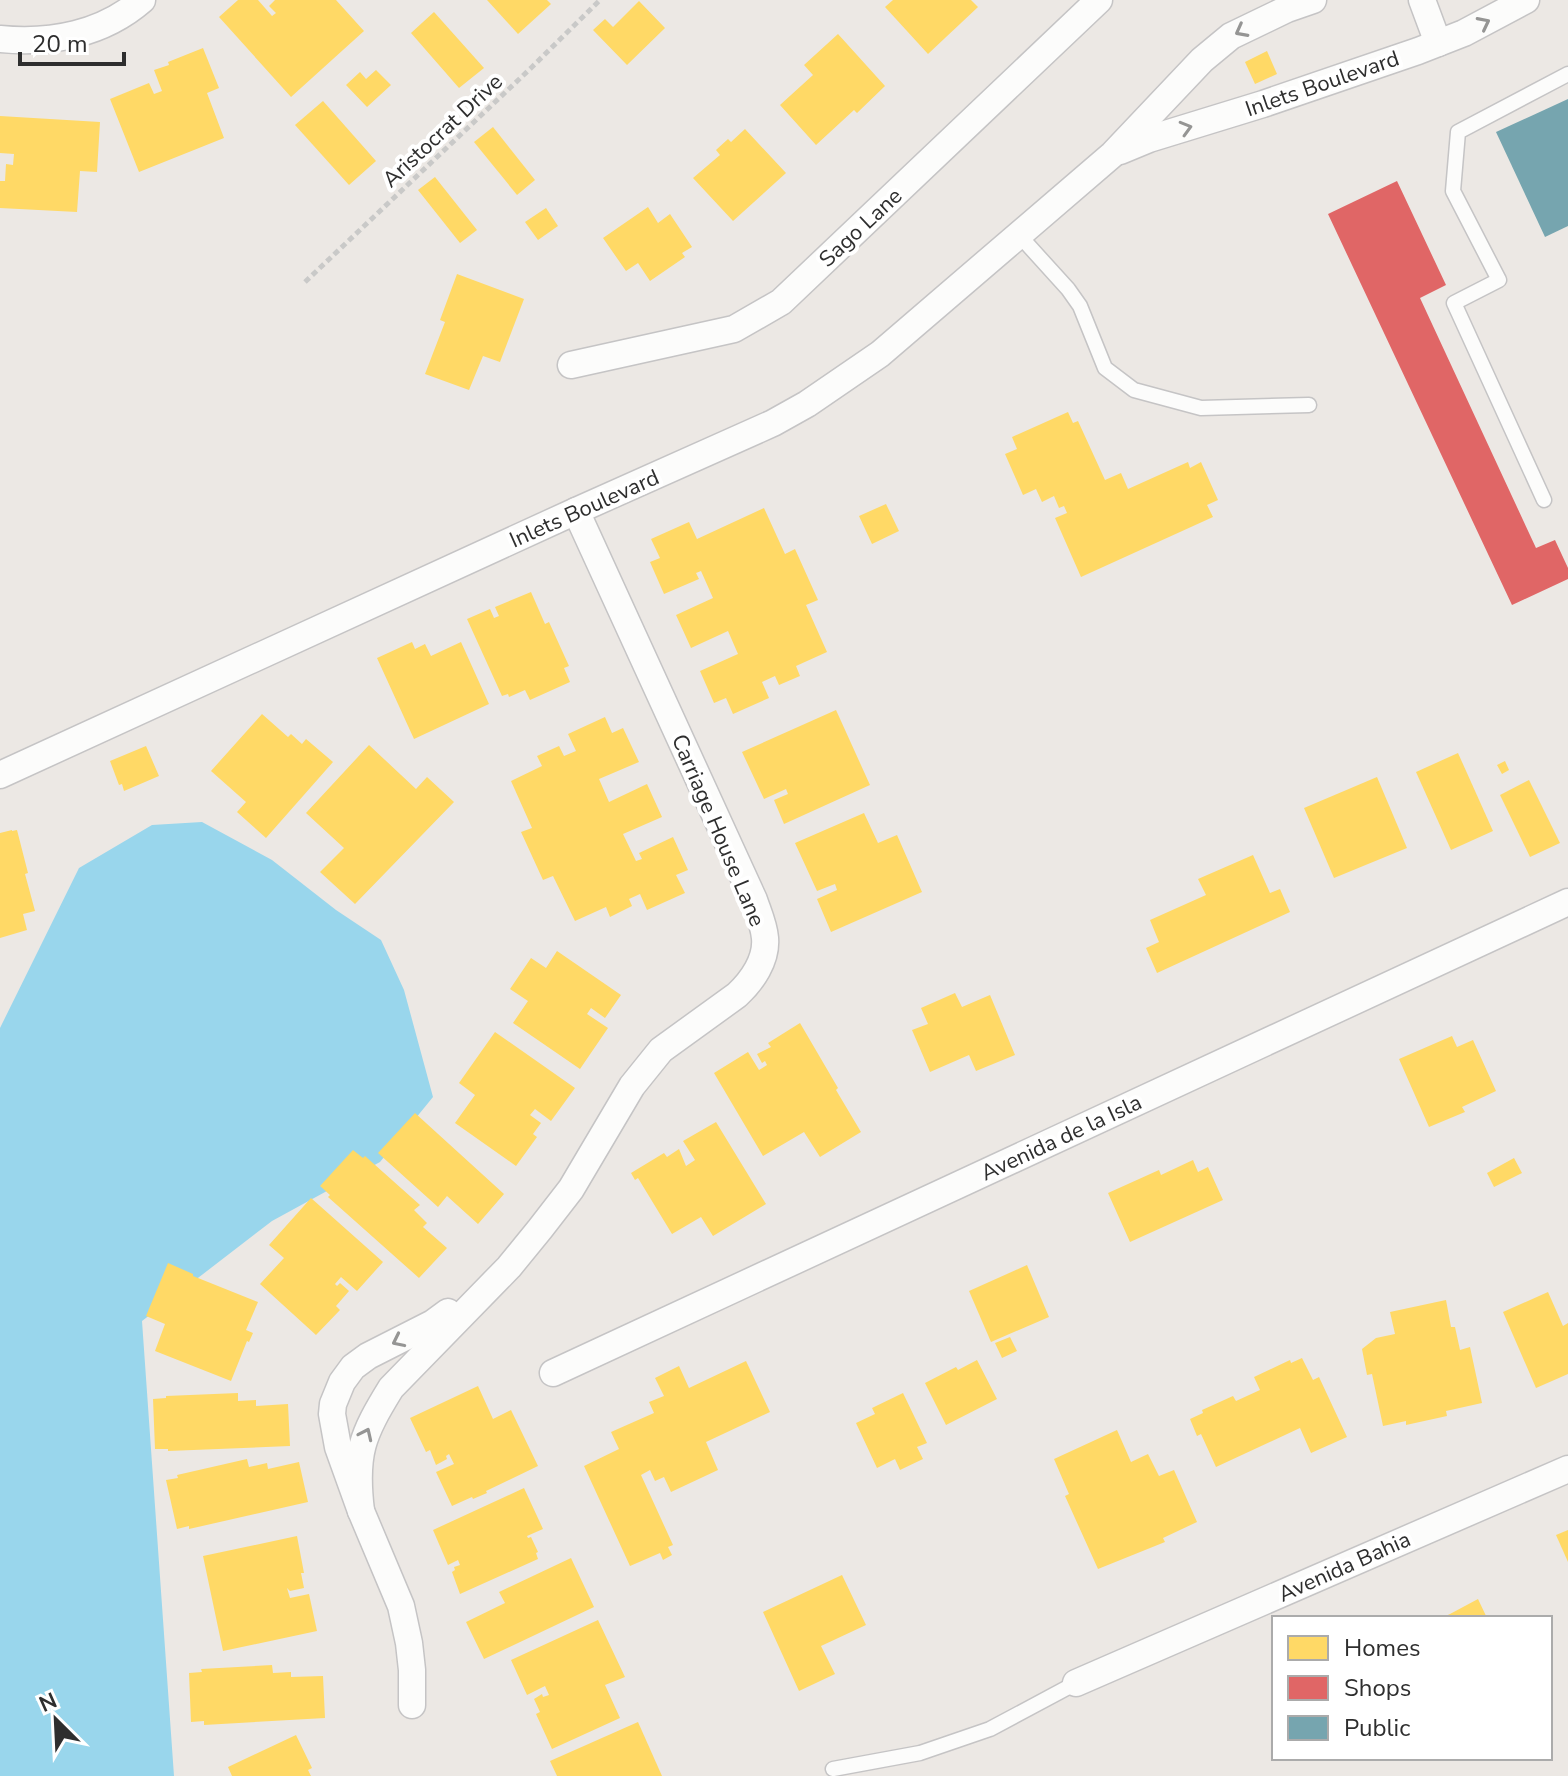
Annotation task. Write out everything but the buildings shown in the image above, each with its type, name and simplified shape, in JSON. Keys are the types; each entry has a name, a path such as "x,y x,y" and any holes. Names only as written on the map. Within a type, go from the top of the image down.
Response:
{"street":[{"path":"0,39 59,39 97,28 129,12 142,0"},
{"name":"Sago Lane","path":"571,365 734,329 781,302 1099,0"},
{"name":"Inlets Boulevard","path":"0,775 773,423 807,404 880,354 1113,154 1193,68 1231,36 1313,0"},
{"path":"1422,0 1438,43"},
{"name":"Inlets Boulevard","path":"1113,154 1149,139 1251,108 1438,43 1491,20 1526,0"},
{"name":"Carriage House Lane","path":"361,1511 357,1480 360,1448 391,1388 509,1267 571,1189 647,1066 661,1050 747,986 764,952 765,938 754,900 576,511"},
{"name":"Avenida de la Isla","path":"553,1373 1568,902"},
{"name":"Carriage House Lane","path":"412,1705 409,1643 401,1606 338,1447 333,1404 342,1382 353,1367 368,1356 433,1323 509,1267"},
{"name":"Avenida Bahia","path":"1076,1683 1568,1469"}],"lane":[{"path":"1544,500 1454,303 1499,280 1453,191 1458,132 1568,74"},
{"path":"1019,235 1080,306 1105,368 1134,390 1201,408 1309,405"},
{"path":"833,1769 920,1753 990,1729 1076,1683"}],"path":[{"name":"Aristocrat Drive","path":"305,282 600,0"}],"water":[{"path":"202,822 272,860 336,910 381,940 404,990 433,1097 380,1162 272,1221 142,1321 174,1776 0,1776 0,1028 79,868 152,825"}]}
